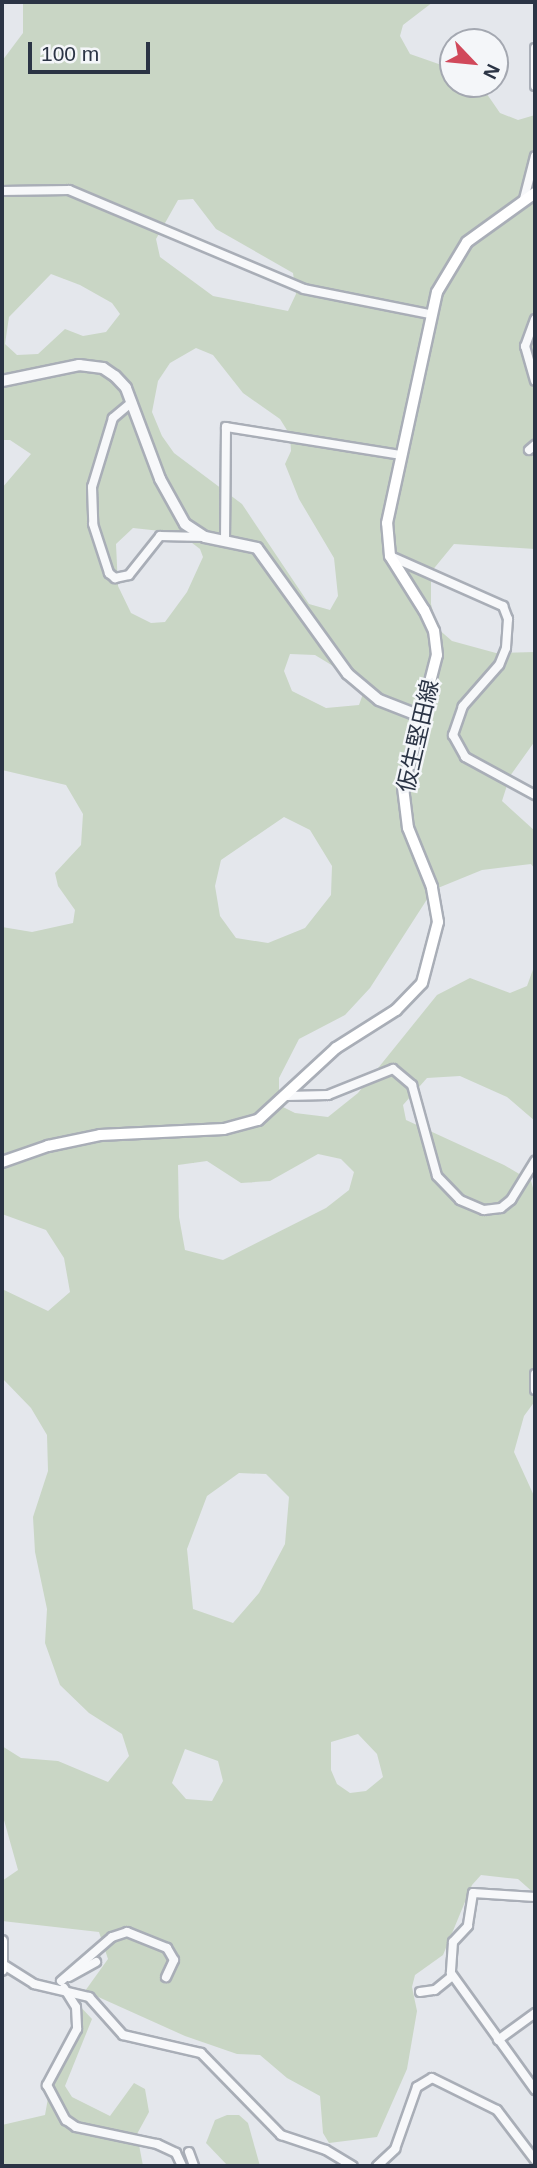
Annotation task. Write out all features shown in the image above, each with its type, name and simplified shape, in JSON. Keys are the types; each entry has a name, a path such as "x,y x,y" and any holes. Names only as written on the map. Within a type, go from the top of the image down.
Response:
{"main road":[{"name":"仮生堅田線","path":"2,1162 48,1146 100,1135 223,1129 258,1120 336,1048 396,1010 422,983 433,952 436,906 403,810 402,787 437,655 434,631 390,556 387,523 429,314 467,242 535,193"},
{"path":"2,1941 3,1967"}],"street":[{"path":"535,48 535,86"},
{"path":"524,199 535,156"},
{"path":"2,191 69,190 304,289 429,314"},
{"path":"535,319 525,346 535,381"},
{"path":"2,381 79,365 103,368 127,388 173,509 184,524 205,537"},
{"path":"132,402 113,418 92,487 93,524 109,573 121,578 129,575 160,536 205,537 257,548 326,649 367,692 420,716"},
{"path":"225,541 226,427 401,456"},
{"path":"390,556 503,606 508,619 506,648 499,665 463,706 453,735 465,757 535,794"},
{"path":"287,1096 328,1095 393,1069 412,1085 422,1110 426,1148 437,1176 460,1200 484,1210 501,1208 511,1200 535,1161"},
{"path":"535,1374 535,1390"},
{"path":"535,1897 472,1894 468,1926 453,1942 452,1976 535,2090"},
{"path":"62,1985 112,1937 127,1931 145,1935 170,1950 173,1963 166,1977"},
{"path":"3,1967 34,1984 51,1987 62,1985 96,1962"},
{"path":"419,1992 435,1990 452,1976"},
{"path":"62,1985 77,2010 77,2029 47,2085 63,2115 76,2127 168,2148 182,2166"},
{"path":"62,1985 89,1997 123,2035 201,2053 281,2136 327,2150 354,2166"},
{"path":"498,2040 535,2013"},
{"path":"377,2166 395,2149 417,2087 432,2078 497,2110 535,2160"},
{"path":"189,2152 194,2166"}],"green space":[{"path":"23,2 433,2 403,25 400,36 410,54 439,64 439,98 490,98 500,113 518,120 535,115 535,549 454,544 431,572 431,604 437,628 452,641 496,653 535,652 535,741 510,776 502,801 535,831 535,869 531,864 482,870 433,890 370,988 345,1015 299,1039 279,1078 279,1105 295,1113 328,1117 358,1093 437,995 470,978 510,993 527,986 535,964 535,1121 507,1097 460,1076 427,1078 403,1105 406,1120 504,1165 531,1181 535,1195 535,1401 524,1416 514,1452 535,1498 535,1894 518,1879 481,1875 472,1885 443,1955 415,1975 412,1987 417,2011 407,2069 377,2137 329,2143 323,2133 320,2096 287,2078 260,2055 237,2054 185,2036 85,1991 108,1959 99,1932 2,1921 2,1881 18,1870 2,1813 2,1746 21,1758 58,1761 108,1782 129,1756 122,1734 89,1713 60,1685 45,1643 47,1609 35,1552 33,1517 48,1471 47,1435 31,1408 2,1378 2,1289 48,1311 70,1292 64,1258 46,1230 2,1214 2,927 32,932 73,923 75,910 58,886 55,873 81,845 83,814 66,785 2,770 2,488 31,454 10,440 2,440 2,61 23,33","holes":["193,199 216,229 293,273 296,294 288,311 213,296 160,257 156,239 178,200","51,274 80,285 112,303 120,314 106,332 83,336 65,329 38,354 17,355 5,344 9,317","196,348 213,355 243,393 280,419 290,435 291,451 285,464 299,499 334,558 338,596 330,610 309,604 242,504 174,453 162,436 152,412 158,381 170,363","133,528 179,533 200,549 203,557 187,592 165,622 151,623 131,613 118,586 116,544","290,654 315,655 356,680 364,691 359,705 326,708 292,691 284,671","284,817 310,830 332,866 331,895 305,928 268,943 236,938 220,916 215,886 221,860","318,1154 341,1159 354,1172 349,1190 326,1208 223,1260 185,1250 179,1217 178,1165 207,1161 241,1183 270,1181","239,1473 266,1474 289,1497 285,1544 259,1593 233,1623 193,1609 187,1549 207,1496","358,1734 377,1754 383,1777 366,1791 350,1793 337,1784 331,1770 331,1742","185,1749 218,1761 223,1781 212,1801 186,1799 172,1783"]},
{"path":"75,2001 92,2019 65,2086 72,2097 110,2116 134,2083 145,2089 149,2112 137,2134 143,2166 2,2166 2,2125 45,2115 53,2070 74,2038"},
{"path":"227,2115 239,2115 248,2123 260,2166 228,2166 206,2143 215,2120"}]}
